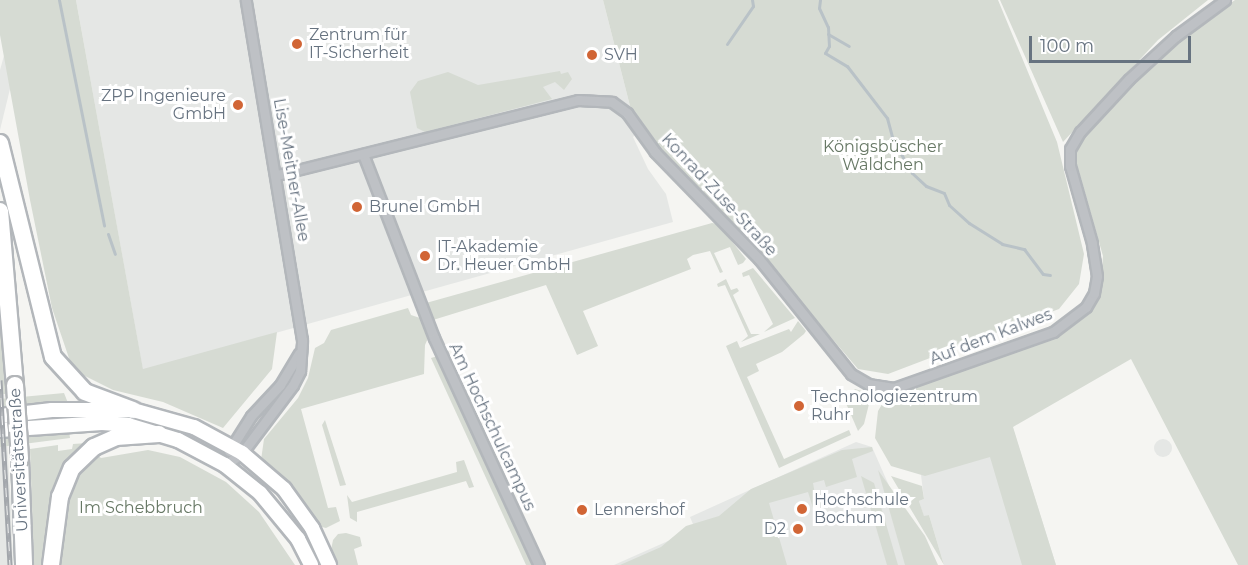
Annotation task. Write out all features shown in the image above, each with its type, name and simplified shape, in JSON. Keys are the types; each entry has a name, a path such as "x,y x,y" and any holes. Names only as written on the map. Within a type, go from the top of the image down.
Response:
{"highway":[{"path":"0,143 53,357 85,392 133,410"},
{"name":"Universitätsstraße","path":"0,211 15,385 24,565"},
{"path":"51,565 60,497 72,468 94,447 116,437 159,434"}],"street":[{"name":"Lise-Meitner-Allee","path":"225,465 242,453 293,385 300,371 302,346 300,308 246,0"},
{"name":"Auf dem Kalwes","path":"880,388 894,388 1053,332 1086,307 1094,294 1096,276 1092,243 1070,166 1070,149 1080,132 1129,79 1176,36 1225,0"},
{"name":"Konrad-Zuse-Straße","path":"277,175 578,99 612,102 627,113 655,152 756,256 851,374 880,388"},
{"name":"Am Hochschulcampus","path":"363,154 420,301 538,565"},
{"path":"225,465 230,445 280,385 302,346"},
{"path":"0,416 52,410 133,410 194,427 230,445 264,470 297,506 329,565"},
{"path":"0,430 102,423 159,434 225,465 260,493 282,518 311,565"}],"shaded area":[{"path":"76,0 603,0 630,106 644,126 633,137 648,169 666,194 673,222 143,370"},
{"path":"5,52 18,56 0,130 0,70"},
{"path":"0,328 11,506 13,565 0,565"},
{"path":"1011,422 1056,565 944,565 929,515 924,517 919,501 924,499 921,475"},
{"path":"1159,439 1167,439 1172,444 1170,455 1159,457 1154,452 1154,444"},
{"name":"Hochschule Bochum","path":"856,442 872,447 924,565 614,565 695,529 690,517"}],"green space":[{"path":"0,0 76,0 143,369 277,332 272,369 223,428 163,402 113,390 73,370 52,308 30,200 0,35"},
{"name":"Königsbüscher Wäldchen","path":"603,0 998,0 1057,142 1084,254 1079,284 1059,309 888,374 858,369 742,233 662,152 630,106"},
{"path":"1000,0 1208,0 1158,40 1063,142"},
{"path":"1235,0 1248,0 1248,565 1238,565 1131,359 1013,427 1056,565 1022,565 990,457 925,476 891,466 875,438 878,411 887,396 1065,331 1085,316 1100,293 1103,256 1073,151 1080,134 1181,38"},
{"path":"560,71 561,74 568,72 572,79 564,90 555,82 543,87 552,99 425,132 417,128 410,92 418,81 448,72 478,85"},
{"path":"712,223 718,224 746,259 743,263 738,265 730,247 714,253 723,272 720,273 710,251 693,255 687,259 691,269 583,311 598,346 577,355 546,285 433,320 426,303"},
{"path":"753,268 795,318 764,332 773,324 749,275 743,277 742,273"},
{"path":"726,279 731,290 737,288 739,291 733,295 751,334 760,334 741,342 748,336 725,285 718,287 717,284"},
{"path":"408,308 411,315 423,319 429,336 425,345 424,374 301,409 328,508 336,507 340,521 326,528 318,526 301,501 261,460 264,439 298,398 308,378 315,348 324,343 331,330"},
{"path":"0,310 7,380 5,394 0,394"},
{"path":"798,321 806,331 804,334 782,352 756,364 759,371 747,377 784,459 849,430 851,435 779,468 726,346 737,341 740,348 789,329 791,332"},
{"path":"438,356 534,565 526,565 431,358"},
{"path":"855,389 865,392 870,400 864,424 858,431 845,401"},
{"path":"64,393 68,403 0,411 0,399"},
{"path":"325,420 346,485 340,486 322,425"},
{"path":"69,431 70,438 0,447 0,436"},
{"path":"87,443 76,456 47,565 34,565 30,449 58,445 58,451 72,449 73,444"},
{"path":"872,447 873,451 852,459 857,477 826,487 824,480 813,483 817,506 813,508 808,492 769,503 787,565 620,565 661,547 686,526 719,516 751,489 842,450"},
{"name":"Im Schebbruch","path":"148,450 180,457 226,482 259,512 295,565 59,565 64,508 76,476 96,454 101,458"},
{"path":"464,460 474,487 469,488 466,481 357,512 357,522 350,518 347,495 352,502 457,472 456,462"},
{"path":"878,470 925,536 938,565 905,565"},
{"path":"861,476 874,483 898,565 887,565"},
{"path":"891,476 922,486 924,499 919,501 924,516 929,515 944,565"},
{"path":"346,533 360,537 362,546 354,549 358,565 335,565 330,555 333,540 338,534"}],"waterway":[{"path":"59,0 104,226"},
{"path":"727,44 753,6 752,0"},
{"path":"820,0 819,8 828,27 829,46 825,53 847,66 887,118 893,140 912,173 926,186 944,193 949,205 969,223 1002,244 1024,249 1043,274 1050,275"},
{"path":"828,34 849,46"},
{"path":"108,234 115,254"}],"railway":[{"path":"0,380 10,565"}],"place":[{"name":"Zentrum für IT-Sicherheit","path":"297,44"},
{"name":"SVH","path":"592,55"},
{"name":"ZPP Ingenieure GmbH","path":"238,105"},
{"name":"Brunel GmbH","path":"357,207"},
{"name":"IT-Akademie Dr. Heuer GmbH","path":"425,256"},
{"name":"Technologiezentrum Ruhr","path":"799,406"},
{"name":"Hochschule Bochum","path":"802,509"},
{"name":"Lennershof","path":"582,510"},
{"name":"D2","path":"798,529"}]}
